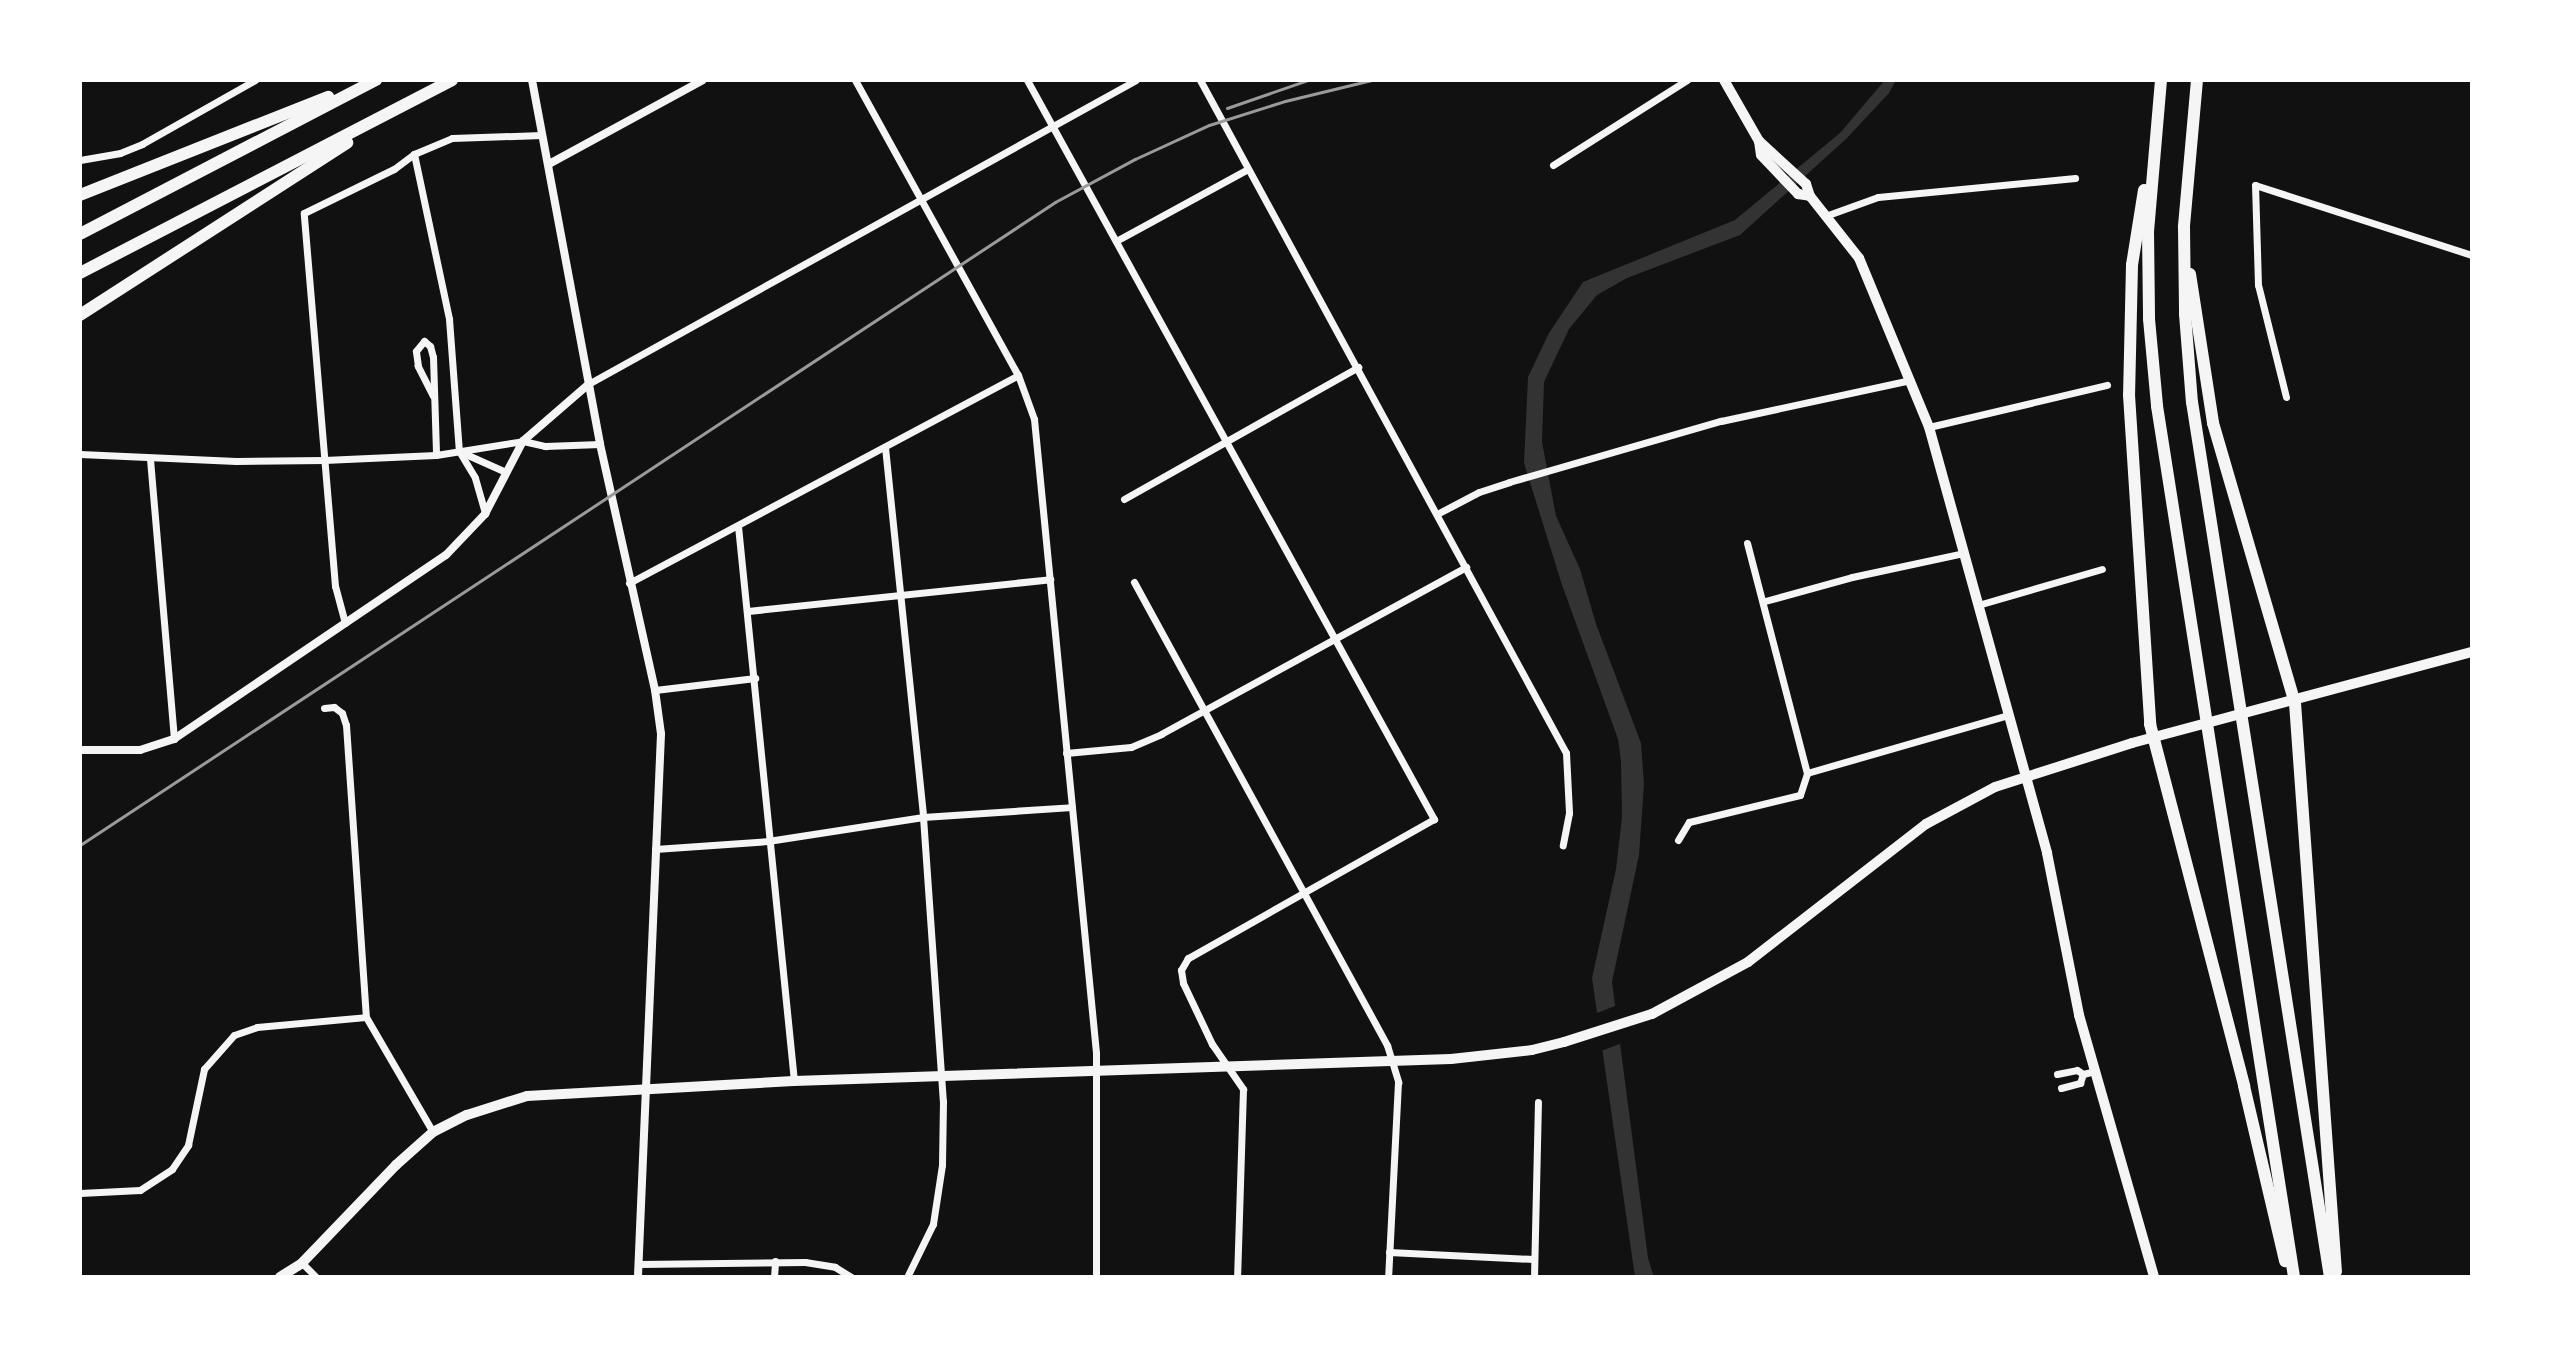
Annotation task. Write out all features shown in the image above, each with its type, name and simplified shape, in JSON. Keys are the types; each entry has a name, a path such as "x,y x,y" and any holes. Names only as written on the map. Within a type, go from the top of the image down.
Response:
{"highway":[{"path":"80,195 374,80"},
{"path":"80,234 374,80"},
{"path":"80,273 452,80"},
{"path":"2161,80 2132,265 2128,357 2141,623 2152,737 2292,1277"},
{"path":"2196,84 2184,227 2185,314 2192,402 2330,1277"},
{"path":"80,315 178,249 417,99"},
{"path":"2152,152 2148,260 2154,376 2292,1277"},
{"path":"2184,227 2213,423 2294,698 2337,1277"}],"main road":[{"path":"1724,80 1759,141 1806,184 1810,196 1828,215 1868,274 1929,427 2047,853 2075,999 2154,1277"},
{"path":"280,1277 302,1263 396,1165 433,1132 467,1115 527,1096 794,1081 1097,1073 1492,1056 1564,1042 1652,1014 1748,962 1926,824 1970,798 2025,776 2152,737 2472,652"}],"street":[{"path":"80,160 120,153 142,144 255,80"},
{"path":"532,80 600,444 655,690 661,734 649,958 648,1089 638,1277"},
{"path":"855,80 1018,375 1034,419 1097,1073 1096,1277"},
{"path":"1027,80 1434,819 1188,958 1181,970 1183,983 1212,1044 1243,1089 1237,1277"},
{"path":"80,750 140,750 174,739 446,555 485,514 523,441 590,383 1136,80"},
{"path":"1200,80 1566,753 1569,813 1563,845"},
{"path":"1553,165 1687,80"},
{"path":"549,164 698,81"},
{"path":"345,623 335,586 304,213 394,169 414,154 452,138 542,135"},
{"path":"414,154 449,319 459,451 475,478 485,514"},
{"path":"1116,241 1248,169"},
{"path":"1828,215 1878,197 2075,178"},
{"path":"2286,397 2258,285 2255,185 2472,255"},
{"path":"433,396 418,366 416,351 418,344 424,341 430,346 433,357 436,455"},
{"path":"1124,499 1358,367"},
{"path":"629,583 1018,375"},
{"path":"1437,514 1479,492 1509,482 1721,421 1911,380"},
{"path":"1929,427 2107,385"},
{"path":"80,454 150,459 324,460 436,455 523,441 545,446 600,444"},
{"path":"885,447 923,817 942,1078 942,1165 933,1224 907,1277"},
{"path":"459,451 506,472"},
{"path":"150,459 174,739"},
{"path":"738,526 794,1081"},
{"path":"1678,840 1689,822 1800,795 1807,773 1765,601 1747,543"},
{"path":"1765,601 1852,577 1964,553"},
{"path":"1066,753 1131,747 1203,712 1466,567"},
{"path":"1978,605 2102,569"},
{"path":"748,611 1050,579"},
{"path":"1134,582 1392,1060 1398,1082 1388,1277"},
{"path":"655,690 755,678"},
{"path":"324,708 334,707 342,713 346,725 366,1017 433,1132"},
{"path":"1807,773 2008,715"},
{"path":"655,849 768,841 923,817 1072,807"},
{"path":"80,1193 140,1190 172,1169 188,1145 204,1069 234,1035 257,1027 366,1017"},
{"path":"2057,1074 2077,1070 2083,1074 2095,1071"},
{"path":"2061,1088 2080,1083 2083,1074"},
{"path":"1534,1277 1538,1102"},
{"path":"1389,1252 1534,1259"},
{"path":"639,1264 775,1261 835,1267 851,1277"},
{"path":"774,1277 775,1261"},
{"path":"302,1263 316,1277"}],"shaded area":[{"path":"1885,80 1896,80 1889,93 1846,139 1740,235 1627,278 1597,295 1569,329 1544,382 1542,442 1556,516 1580,569 1596,624 1641,743 1644,784 1639,855 1612,982 1648,1258 1654,1277 1635,1277 1592,978 1616,869 1622,817 1621,761 1618,739 1562,585 1524,463 1528,377 1549,333 1583,282 1735,220 1840,133"}],"pier":[{"path":"1620,1004 1625,1042 1598,1052 1592,1015"}],"railway":[{"path":"1227,108 1308,80"},
{"path":"80,845 1055,202 1135,159 1209,125 1285,101 1371,80"}]}
